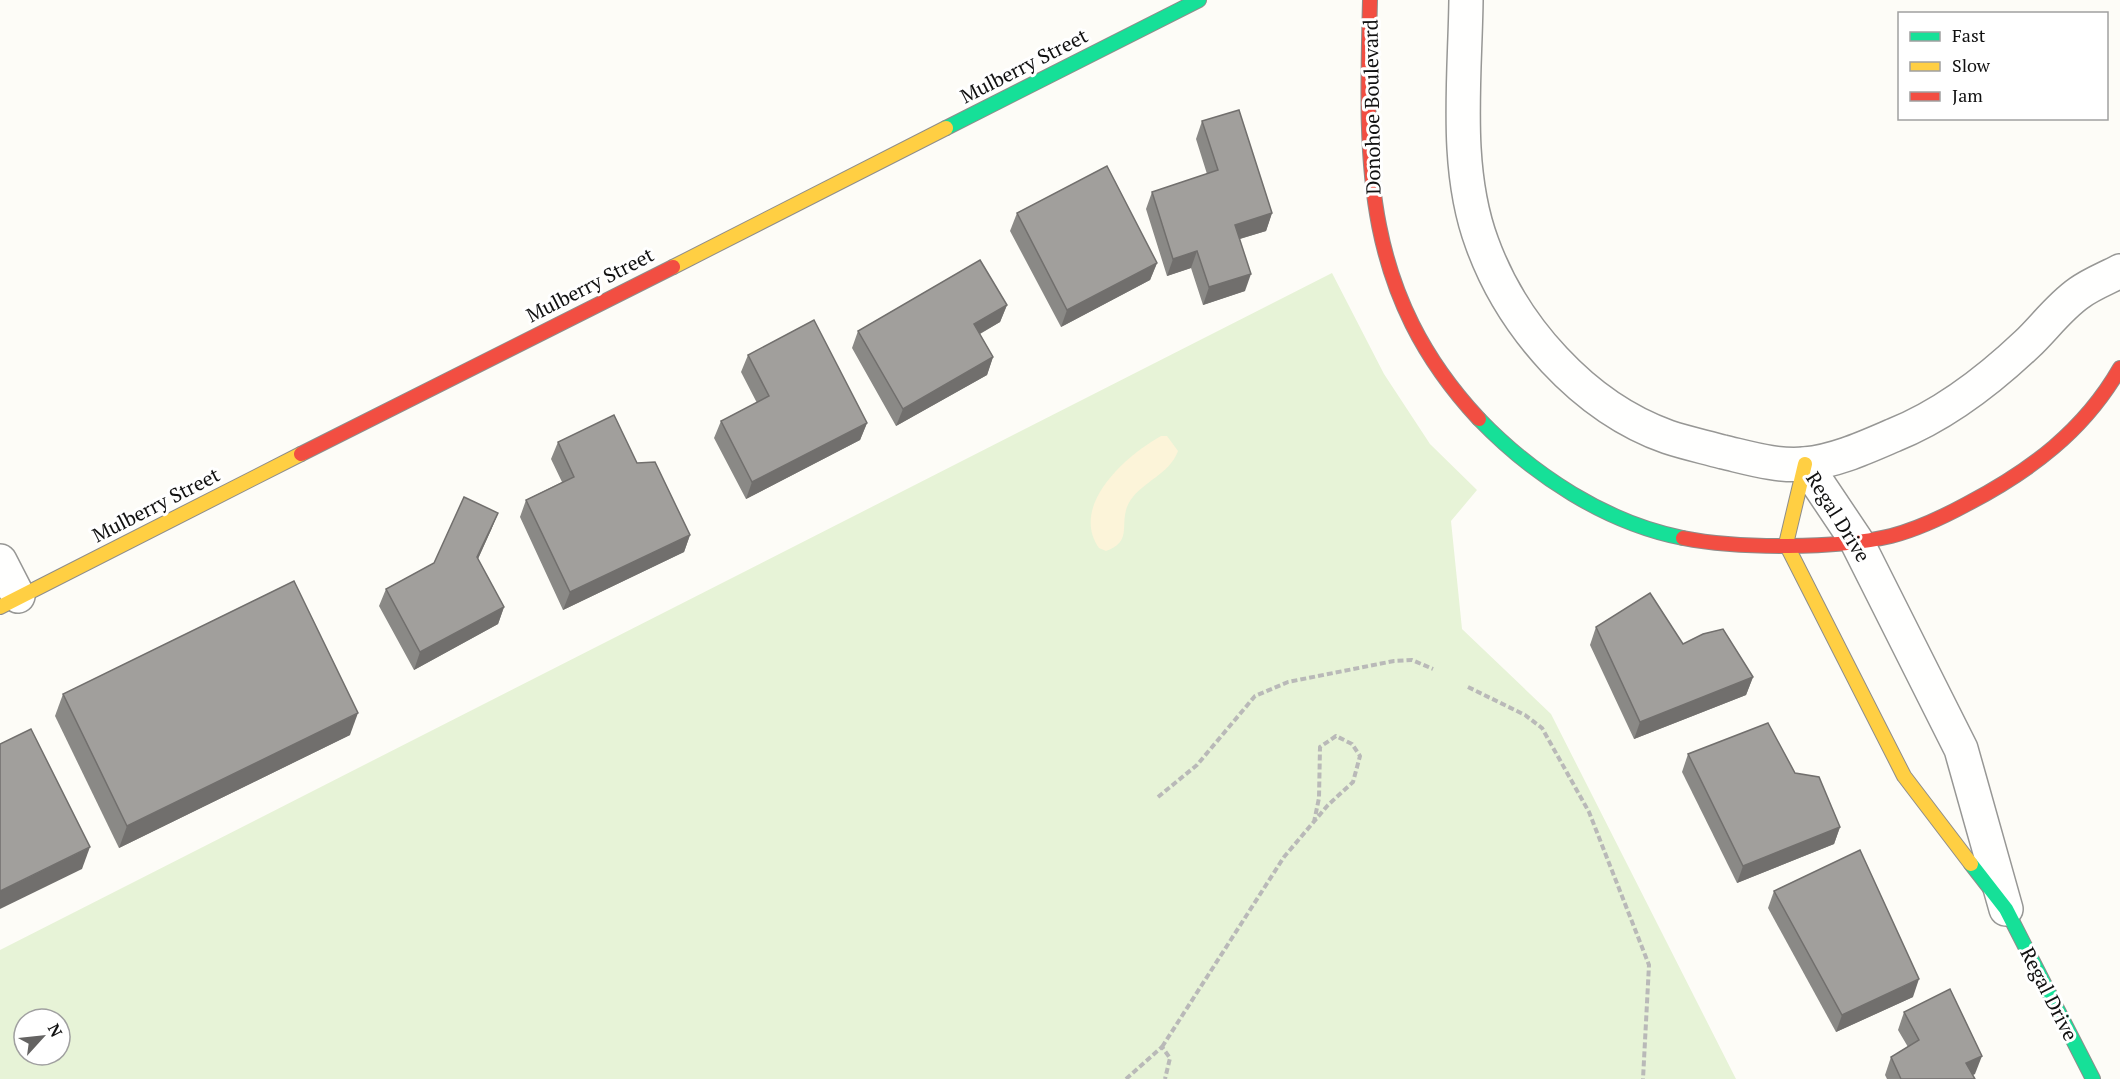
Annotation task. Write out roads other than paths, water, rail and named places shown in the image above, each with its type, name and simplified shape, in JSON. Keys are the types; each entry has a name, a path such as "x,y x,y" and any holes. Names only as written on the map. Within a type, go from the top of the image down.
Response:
{"street":[{"name":"Mulberry Street","path":"9,602 1199,0"},
{"name":"Donohoe Boulevard","path":"1370,0 1368,134 1372,192 1382,246 1401,297 1425,344 1450,384 1519,456 1564,488 1607,513 1661,533 1712,542 1825,545 1905,532 1948,515 2043,459 2079,427 2107,394 2120,368"},
{"path":"1466,0 1464,137 1469,193 1481,242 1499,282 1520,316 1556,361 1588,392 1628,418 1666,436 1758,460 1805,464 1847,454 1898,434 1952,405 1994,375 2078,293 2120,271"},
{"name":"Regal Drive","path":"1805,464 1785,544 1904,776 2006,909 2092,1079"},
{"name":"Regal Drive","path":"1805,464 1856,540 1961,749 2006,909"},
{"path":"0,561 9,602"}]}
